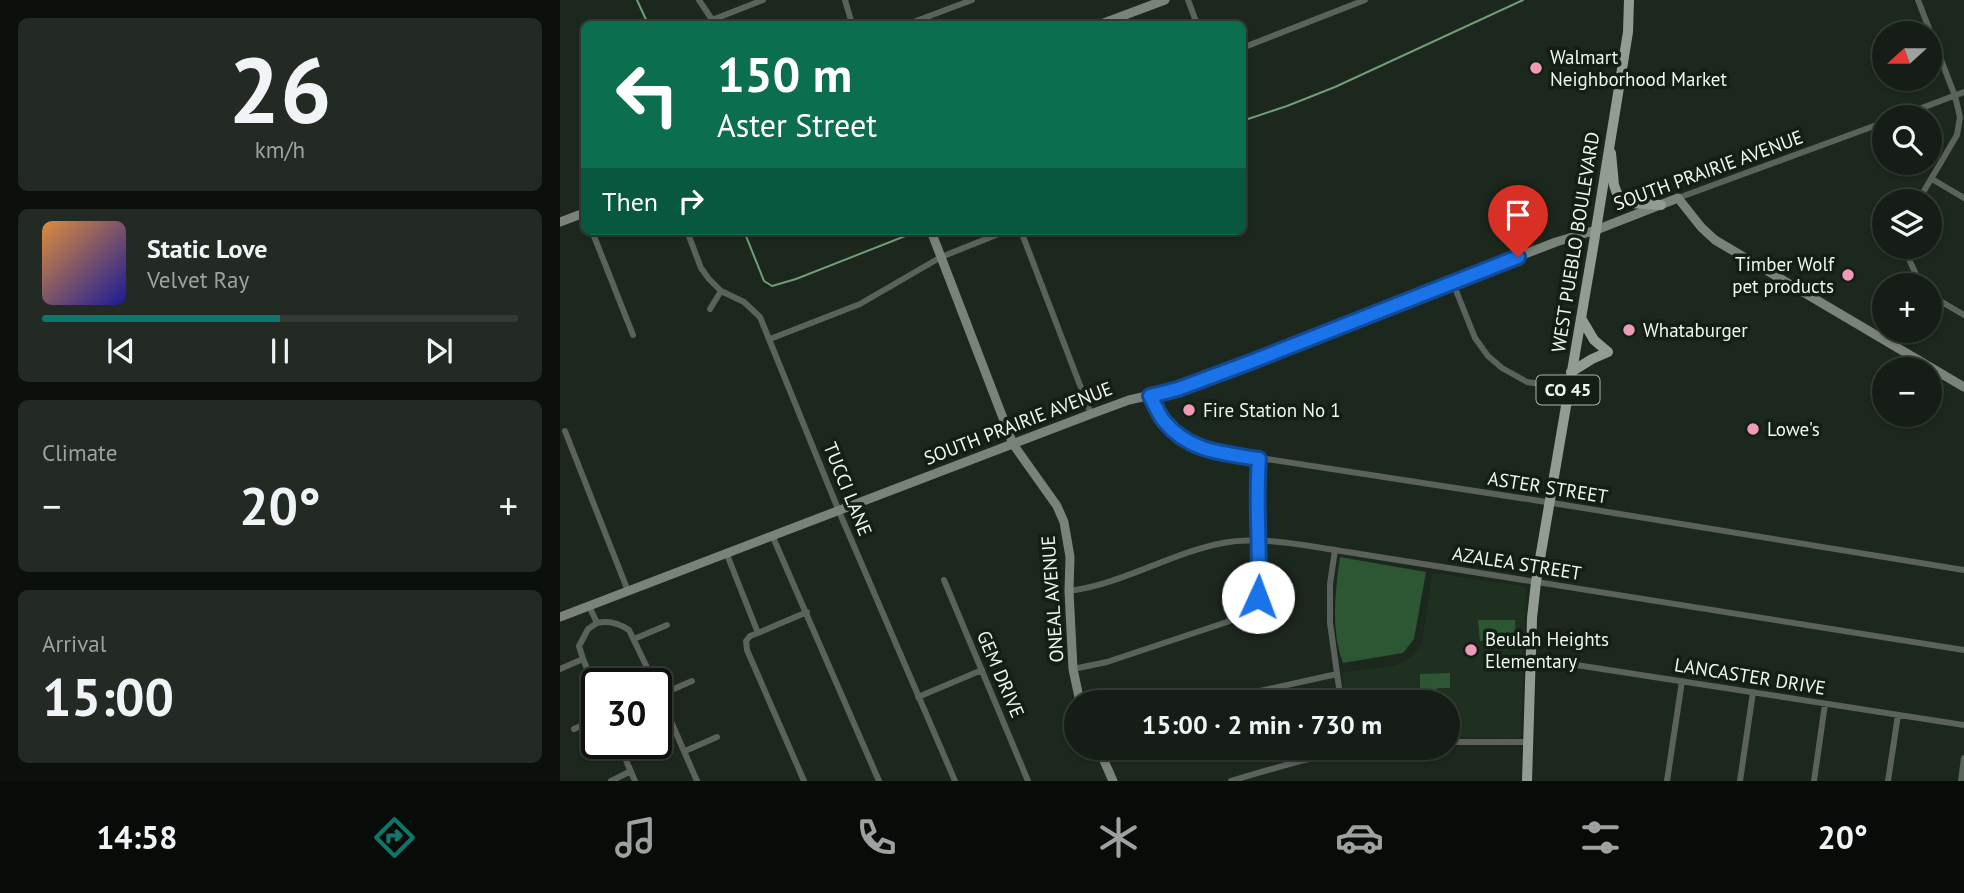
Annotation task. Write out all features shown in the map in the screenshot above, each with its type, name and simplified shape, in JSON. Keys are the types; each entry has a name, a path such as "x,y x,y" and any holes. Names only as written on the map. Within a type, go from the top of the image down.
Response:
{"main road":[{"path":"1109,21 1165,0"},
{"name":"WEST PUEBLO BOULEVARD","path":"1527,781 1532,618 1536,582 1628,32 1629,0"},
{"path":"1610,139 1614,185 1619,199 1628,203 1661,205"},
{"path":"1678,198 1715,240 1964,387"},
{"name":"SOUTH PRAIRIE AVENUE","path":"560,617 1091,414 1129,400 1178,389 1678,198"},
{"path":"560,222 581,214"},
{"name":"ONEAL AVENUE","path":"933,235 1013,444 1057,506 1064,522 1070,557 1073,669 1077,690"},
{"path":"1572,372 1608,352 1594,340 1581,318"},
{"path":"1104,760 1113,781"}],"street":[{"path":"699,0 712,21"},
{"path":"715,21 763,0"},
{"path":"845,0 851,21"},
{"path":"916,21 972,0"},
{"path":"1188,0 1196,21"},
{"path":"1246,46 1365,0"},
{"path":"1918,0 1961,117 1957,135 1926,189"},
{"path":"1931,105 1964,92"},
{"name":"SOUTH PRAIRIE AVENUE","path":"1678,198 1872,127"},
{"path":"1932,179 1964,198"},
{"path":"594,235 633,335"},
{"name":"TUCCI LANE","path":"689,235 701,268 709,279 721,291 744,302 760,317 838,509 955,781"},
{"path":"770,339 860,304 941,257 996,235"},
{"path":"1023,235 1091,414"},
{"path":"1453,283 1475,338 1488,356 1502,368 1527,382 1569,388"},
{"path":"710,309 721,291"},
{"path":"1942,302 1964,315"},
{"name":"ASTER STREET","path":"1150,396 1163,420 1181,438 1201,449 1964,570"},
{"path":"565,431 628,591"},
{"path":"1073,669 1107,663 1227,622 1247,611 1258,597 1259,459"},
{"path":"772,534 879,781"},
{"name":"AZALEA STREET","path":"1069,591 1091,588 1224,542 1259,541 1335,550 1964,650"},
{"path":"1335,550 1330,584 1330,623 1339,690"},
{"path":"726,552 758,633"},
{"name":"GEM DRIVE","path":"944,580 1028,781"},
{"path":"589,606 597,623"},
{"path":"804,781 747,650 746,641 750,636 807,612"},
{"path":"587,668 579,646 588,629 604,621 622,625 629,630 648,668"},
{"path":"634,639 667,625"},
{"name":"LANCASTER DRIVE","path":"1531,657 1964,725"},
{"path":"560,669 583,659"},
{"path":"918,697 982,670"},
{"path":"1264,690 1337,674"},
{"path":"672,690 692,681"},
{"path":"1667,781 1682,681"},
{"path":"1740,781 1754,692"},
{"path":"1814,781 1825,704"},
{"path":"1888,781 1898,715"},
{"path":"672,722 697,781"},
{"path":"574,729 581,726"},
{"path":"685,751 717,737"},
{"path":"1460,742 1528,742"},
{"path":"1961,781 1964,758"},
{"path":"626,759 635,781"},
{"path":"1231,781 1304,760"},
{"path":"611,781 631,771"}],"shaded area":[{"name":"Beulah Heights Elementary","path":"1435,573 1523,586 1526,589 1521,736 1460,737 1460,690 1344,690 1342,673 1397,665 1413,656 1422,643 1432,575"}],"green space":[{"path":"1340,557 1426,572 1414,639 1403,653 1343,663 1335,624"},
{"path":"1478,620 1515,620 1516,639 1480,641"},
{"path":"1450,673 1450,688 1420,690 1420,674"}],"waterway":[{"path":"637,0 647,21"},
{"path":"1246,120 1335,87 1523,0"},
{"path":"746,235 764,281 772,286 908,235"}],"place":[{"name":"Walmart Neighborhood Market","path":"1536,68"},
{"name":"Timber Wolf pet products","path":"1848,275"},
{"name":"Whataburger","path":"1629,330"},
{"name":"Fire Station No 1","path":"1189,410"},
{"name":"Lowe's","path":"1753,429"},
{"name":"Beulah Heights Elementary","path":"1471,650"}],"route":[{"path":"1258,597 1259,459 1201,449 1181,438 1163,420 1150,396 1178,389 1248,363 1518,257"}]}
